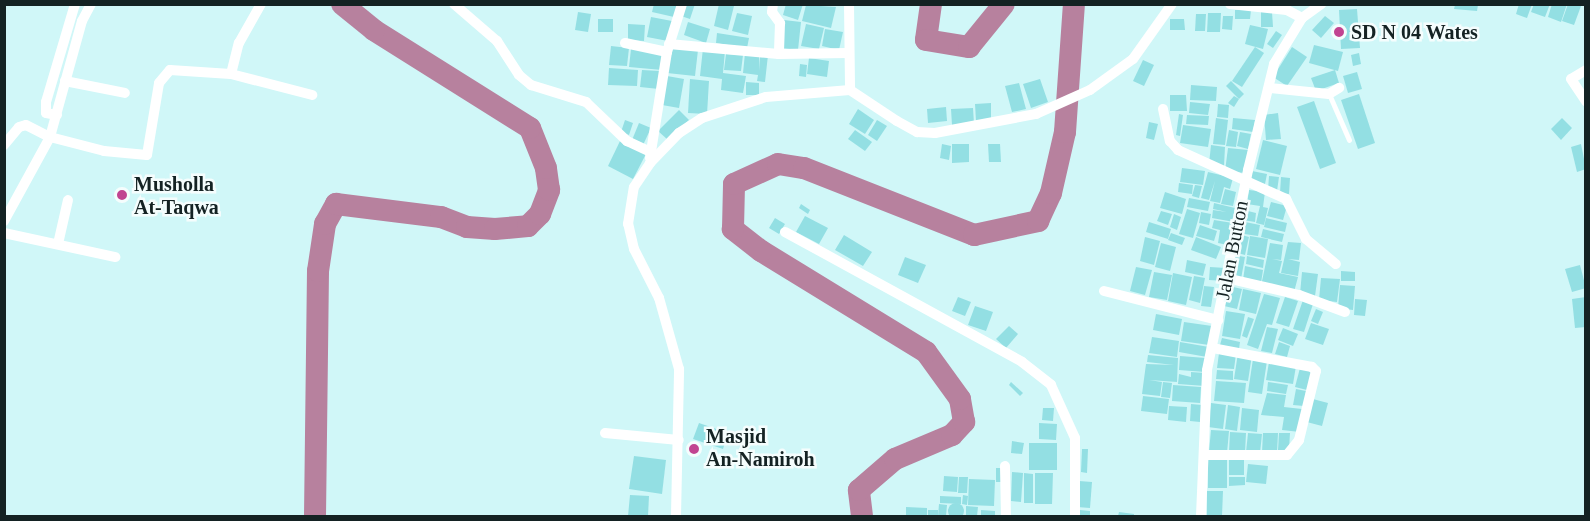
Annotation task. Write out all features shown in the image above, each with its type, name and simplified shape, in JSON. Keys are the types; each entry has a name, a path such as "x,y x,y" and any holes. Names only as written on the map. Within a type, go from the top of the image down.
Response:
{"street":[{"path":"57,115 46,113 46,102 75,4"},
{"path":"4,221 50,137 90,4"},
{"path":"231,74 239,43 261,4"},
{"path":"454,4 497,41 519,75 531,85 586,102 627,141 650,157"},
{"path":"676,516 679,369 659,298 634,249 628,224 634,187 650,157 668,48 681,4"},
{"path":"773,4 772,12 780,23 779,54"},
{"path":"849,4 850,90"},
{"path":"650,157 679,133 702,118 766,97 850,90 907,127 935,134 1036,114 1052,104 1090,90 1133,60 1172,4"},
{"path":"1230,4 1287,10 1302,18"},
{"name":"Jalan Button","path":"1201,516 1212,348 1245,182 1274,64 1302,18 1321,4"},
{"path":"625,43 668,48 779,54 848,53"},
{"path":"4,145 19,127 104,151 147,155 164,74 170,70 231,74 312,95"},
{"path":"1586,70 1571,79 1586,101"},
{"path":"65,81 124,93"},
{"path":"1269,88 1329,94 1339,87"},
{"path":"1163,109 1170,141 1178,150 1286,199 1306,239 1336,264"},
{"path":"58,244 68,200"},
{"path":"4,232 116,257"},
{"path":"786,232 1022,362 1051,385 1076,438 1075,516"},
{"path":"1226,278 1299,295 1345,312"},
{"path":"1104,291 1218,320"},
{"path":"1204,455 1287,455 1299,440 1316,371 1312,367 1212,348"},
{"path":"605,433 679,440"},
{"path":"1005,466 1006,516"}],"lane":[{"path":"1329,94 1349,140"}],"building":[{"path":"654,4 677,4 674,17 652,12"},
{"path":"685,4 695,4 690,19 681,16"},
{"path":"719,4 734,6 728,30 714,26"},
{"path":"786,4 803,4 798,20 783,15"},
{"path":"1519,4 1532,4 1527,18 1516,14"},
{"path":"1534,4 1550,4 1545,17 1531,12"},
{"path":"1552,4 1567,4 1561,22 1548,17"},
{"path":"1568,4 1581,6 1574,25 1562,21"},
{"path":"806,5 836,7 831,28 802,21"},
{"path":"1455,5 1478,5 1477,11 1454,9"},
{"path":"1357,9 1360,48 1341,49 1339,10"},
{"path":"1235,10 1251,10 1250,19 1235,19"},
{"path":"578,12 591,14 588,32 575,30"},
{"path":"1261,12 1272,12 1273,27 1261,27"},
{"path":"737,13 752,16 748,35 732,31"},
{"path":"1208,13 1221,13 1220,32 1207,32"},
{"path":"1196,14 1206,14 1205,31 1195,31"},
{"path":"1223,16 1233,16 1232,30 1222,29"},
{"path":"1325,16 1334,23 1321,38 1312,30"},
{"path":"651,17 672,21 668,41 647,37"},
{"path":"598,19 613,19 613,32 598,32"},
{"path":"1170,19 1184,19 1185,30 1170,30"},
{"path":"784,20 801,22 798,50 781,48"},
{"path":"688,22 710,29 706,43 684,35"},
{"path":"628,24 645,25 644,41 628,40"},
{"path":"806,24 824,28 819,49 801,46"},
{"path":"1250,25 1268,29 1263,49 1245,44"},
{"path":"825,29 843,32 839,50 822,46"},
{"path":"1276,31 1282,35 1273,48 1267,44"},
{"path":"717,33 749,38 747,48 716,43"},
{"path":"1314,45 1343,52 1338,71 1309,63"},
{"path":"611,46 629,48 627,66 609,65"},
{"path":"670,47 698,50 695,76 667,73"},
{"path":"1255,47 1264,53 1242,87 1232,81"},
{"path":"1292,47 1307,57 1287,86 1273,77"},
{"path":"703,48 725,51 723,73 746,76 743,93 721,90 722,79 700,76"},
{"path":"631,49 663,52 662,70 629,67"},
{"path":"745,53 759,54 759,71 760,54 768,55 765,82 757,81 758,75 743,73"},
{"path":"1359,53 1361,64 1353,66 1351,55"},
{"path":"726,54 743,55 741,71 724,70"},
{"path":"809,58 829,61 827,77 807,74"},
{"path":"1143,60 1154,65 1144,86 1133,81"},
{"path":"800,64 807,65 806,77 799,76"},
{"path":"609,68 638,70 637,86 608,85"},
{"path":"642,70 660,71 659,89 640,87"},
{"path":"1335,70 1339,83 1316,91 1311,78"},
{"path":"1357,72 1362,89 1348,93 1343,76"},
{"path":"667,76 684,79 679,108 662,105"},
{"path":"690,79 709,81 707,114 688,113"},
{"path":"1040,79 1048,102 1031,108 1023,84"},
{"path":"1231,81 1244,94 1239,99 1226,86"},
{"path":"746,82 759,83 759,95 746,95"},
{"path":"1019,83 1026,109 1012,112 1005,86"},
{"path":"1191,85 1217,87 1216,101 1190,100"},
{"path":"1359,94 1375,143 1358,149 1341,100"},
{"path":"1170,95 1186,95 1187,111 1170,111"},
{"path":"1234,96 1239,99 1234,107 1228,103"},
{"path":"1314,101 1336,163 1320,169 1297,107"},
{"path":"1190,102 1210,104 1208,115 1189,113"},
{"path":"991,103 991,120 976,121 975,104"},
{"path":"1218,104 1229,105 1228,118 1217,117"},
{"path":"946,107 947,121 928,123 927,109"},
{"path":"973,108 974,124 952,125 951,109"},
{"path":"858,109 874,120 865,134 849,124"},
{"path":"679,110 689,120 668,140 658,131"},
{"path":"1278,113 1281,139 1266,140 1264,115"},
{"path":"1179,114 1183,115 1180,136 1176,135"},
{"path":"1187,115 1209,116 1208,125 1186,124"},
{"path":"1216,118 1228,120 1225,145 1213,144"},
{"path":"1233,118 1255,120 1253,132 1232,129"},
{"path":"1562,118 1572,128 1561,140 1551,129"},
{"path":"625,120 633,123 629,135 621,132"},
{"path":"877,120 887,126 877,141 868,135"},
{"path":"1149,122 1158,124 1154,140 1146,138"},
{"path":"639,123 651,128 643,145 632,140"},
{"path":"1183,125 1211,129 1208,147 1180,143"},
{"path":"855,130 872,142 865,151 848,139"},
{"path":"1229,130 1238,132 1236,147 1226,146"},
{"path":"1240,132 1251,134 1248,149 1237,146"},
{"path":"1263,140 1287,146 1280,175 1256,169"},
{"path":"620,141 646,154 633,179 608,166"},
{"path":"942,144 951,146 949,160 940,158"},
{"path":"952,144 969,144 969,162 952,163"},
{"path":"988,144 1000,144 1001,162 989,162"},
{"path":"1581,144 1586,169 1577,172 1571,147"},
{"path":"1211,145 1225,147 1224,166 1209,164"},
{"path":"1228,148 1248,150 1245,173 1225,171"},
{"path":"1182,168 1205,171 1203,185 1180,182"},
{"path":"1252,171 1267,174 1265,184 1249,181"},
{"path":"1208,172 1233,178 1230,189 1224,187 1220,203 1210,201 1215,181 1209,200 1201,198"},
{"path":"1269,176 1279,177 1277,191 1268,190"},
{"path":"1281,177 1290,178 1289,194 1280,193"},
{"path":"1179,183 1193,185 1192,194 1178,192"},
{"path":"1195,185 1202,186 1199,198 1192,196"},
{"path":"1225,189 1236,192 1233,206 1221,204"},
{"path":"1249,190 1265,192 1263,207 1268,208 1264,225 1256,223 1260,206 1247,204"},
{"path":"1165,192 1186,199 1182,214 1160,208"},
{"path":"1189,198 1210,202 1208,211 1187,207"},
{"path":"1271,202 1287,206 1283,220 1267,216"},
{"path":"1214,203 1235,208 1234,222 1212,218 1213,210 1227,212 1213,209"},
{"path":"801,204 810,210 808,214 799,208"},
{"path":"1187,209 1200,213 1193,238 1179,234"},
{"path":"1244,210 1256,213 1255,222 1243,220"},
{"path":"1161,211 1172,214 1168,225 1157,221"},
{"path":"1201,212 1211,214 1209,225 1199,223"},
{"path":"1174,214 1181,217 1177,230 1170,227"},
{"path":"805,216 828,228 819,244 796,232"},
{"path":"775,218 785,224 779,234 769,228"},
{"path":"1266,218 1287,223 1285,232 1264,227"},
{"path":"1214,220 1233,223 1228,245 1218,243 1220,230 1212,228"},
{"path":"1240,221 1260,225 1258,236 1238,233"},
{"path":"1149,222 1171,229 1168,239 1146,232"},
{"path":"1200,225 1217,231 1214,241 1196,236"},
{"path":"1263,229 1284,234 1282,242 1261,237"},
{"path":"1171,233 1185,238 1182,245 1168,240"},
{"path":"1238,234 1249,237 1245,255 1234,252"},
{"path":"844,235 872,252 863,266 835,250"},
{"path":"1250,236 1268,239 1265,258 1247,255"},
{"path":"1145,237 1160,241 1154,265 1140,261"},
{"path":"1196,237 1221,247 1216,259 1191,250"},
{"path":"1288,242 1301,243 1299,260 1288,259 1300,262 1298,276 1281,273"},
{"path":"1161,243 1176,247 1170,271 1155,267"},
{"path":"1270,243 1283,245 1281,260 1272,259 1282,261 1279,273 1298,277 1294,292 1261,286"},
{"path":"1234,255 1245,257 1241,279 1230,277"},
{"path":"1247,256 1264,260 1263,268 1246,264"},
{"path":"905,257 926,265 918,283 898,275"},
{"path":"1187,260 1206,264 1203,276 1185,272"},
{"path":"1580,265 1586,288 1572,292 1565,269"},
{"path":"1245,266 1263,270 1261,283 1243,280"},
{"path":"1136,267 1152,270 1145,295 1130,291"},
{"path":"1210,267 1226,268 1225,281 1209,280"},
{"path":"1341,271 1355,272 1355,281 1341,281"},
{"path":"1154,272 1172,275 1167,300 1149,297"},
{"path":"1302,272 1318,274 1315,296 1300,294"},
{"path":"1173,273 1192,277 1186,305 1168,301"},
{"path":"1194,276 1205,278 1200,303 1189,300"},
{"path":"1321,278 1340,279 1337,302 1319,300"},
{"path":"1340,285 1355,286 1353,310 1338,308"},
{"path":"1204,286 1214,287 1211,307 1201,306"},
{"path":"1229,286 1242,289 1237,309 1224,306"},
{"path":"1243,289 1261,293 1256,314 1239,310"},
{"path":"1264,294 1280,298 1272,325 1267,324 1258,349 1247,345"},
{"path":"958,297 971,302 965,316 952,311"},
{"path":"1285,297 1298,301 1289,327 1276,323"},
{"path":"1586,297 1586,327 1575,328 1572,299"},
{"path":"1355,299 1367,300 1365,316 1354,315"},
{"path":"1303,300 1313,304 1304,332 1293,329"},
{"path":"975,306 993,312 986,331 968,325"},
{"path":"1316,309 1323,312 1318,324 1311,321"},
{"path":"1226,311 1245,314 1240,339 1222,336"},
{"path":"1156,314 1182,319 1179,335 1153,330"},
{"path":"1248,317 1254,319 1247,338 1242,336"},
{"path":"1184,322 1212,326 1209,345 1181,341"},
{"path":"1311,323 1329,329 1323,345 1305,339"},
{"path":"1009,326 1018,334 1006,348 996,339"},
{"path":"1267,327 1278,329 1272,353 1261,351"},
{"path":"1283,328 1298,334 1293,346 1278,340"},
{"path":"1152,337 1179,341 1177,357 1149,353"},
{"path":"1222,338 1240,342 1239,349 1220,345"},
{"path":"1180,342 1209,347 1207,357 1179,352"},
{"path":"1279,342 1290,346 1287,357 1275,354"},
{"path":"1219,353 1236,354 1234,369 1217,368"},
{"path":"1238,353 1252,355 1248,381 1234,379"},
{"path":"1148,355 1178,358 1177,382 1149,380 1162,382 1160,396 1142,394 1146,364 1174,365 1147,362"},
{"path":"1180,356 1206,358 1205,372 1179,370"},
{"path":"1253,359 1267,361 1262,394 1248,392"},
{"path":"1269,362 1296,366 1293,384 1266,380"},
{"path":"1300,368 1312,371 1307,390 1295,387"},
{"path":"1217,370 1233,371 1233,380 1216,379"},
{"path":"1191,372 1205,373 1205,386 1178,384 1179,374 1191,377"},
{"path":"1216,381 1246,383 1244,403 1214,401"},
{"path":"1011,382 1023,393 1020,396 1009,385"},
{"path":"1163,382 1172,383 1170,398 1161,397"},
{"path":"1268,382 1288,385 1286,394 1267,391"},
{"path":"1173,385 1201,387 1200,403 1172,401"},
{"path":"1296,389 1306,391 1304,406 1293,405"},
{"path":"1267,393 1286,395 1284,407 1302,409 1300,432 1282,430 1284,417 1261,415"},
{"path":"1143,396 1169,399 1167,414 1141,411"},
{"path":"1309,398 1328,403 1322,426 1303,421"},
{"path":"1211,403 1226,405 1223,429 1208,427"},
{"path":"1191,404 1202,405 1200,422 1190,421"},
{"path":"1228,405 1240,407 1237,431 1225,429"},
{"path":"1169,406 1187,407 1186,422 1168,420"},
{"path":"1043,408 1054,408 1053,421 1042,420"},
{"path":"1242,408 1259,410 1257,432 1240,430"},
{"path":"699,423 728,433 723,449 693,439"},
{"path":"1039,423 1057,424 1056,440 1039,439"},
{"path":"1211,430 1229,431 1227,453 1209,452"},
{"path":"1230,432 1246,433 1245,453 1229,452"},
{"path":"1248,433 1262,434 1260,453 1246,452"},
{"path":"1263,433 1278,433 1277,453 1262,452"},
{"path":"1279,433 1290,433 1289,450 1278,450"},
{"path":"1012,441 1024,443 1022,454 1011,453"},
{"path":"1029,443 1057,443 1057,470 1029,470"},
{"path":"1082,449 1088,449 1087,473 1081,472"},
{"path":"634,456 666,460 662,494 629,489"},
{"path":"1208,460 1227,460 1227,488 1208,488"},
{"path":"1229,460 1244,460 1244,475 1229,475"},
{"path":"1248,464 1268,466 1266,484 1246,482"},
{"path":"996,468 1004,468 1004,482 996,482"},
{"path":"1012,472 1023,473 1021,502 1011,501"},
{"path":"1024,473 1033,474 1033,503 1024,503"},
{"path":"1035,473 1053,473 1052,504 1035,504"},
{"path":"944,476 958,477 957,492 943,491"},
{"path":"959,477 968,477 967,493 958,493"},
{"path":"1229,477 1245,477 1245,485 1229,486"},
{"path":"969,479 995,480 994,506 968,505"},
{"path":"1079,481 1092,482 1090,508 1077,507"},
{"path":"1207,491 1223,491 1222,516 1207,516"},
{"path":"630,495 649,496 648,516 628,516"},
{"path":"963,495 968,496 967,505 962,504"},
{"path":"940,496 961,497 961,504 940,503"},
{"path":"956,503 962,505 964,511 962,517 956,519 950,517 948,511 950,505"},
{"path":"939,504 947,505 946,516 938,516"},
{"path":"966,506 978,507 977,516 966,516"},
{"path":"906,507 927,508 927,516 906,516"},
{"path":"928,510 938,510 938,516 928,516"},
{"path":"981,510 995,511 995,516 981,516"},
{"path":"1080,510 1090,511 1090,516 1079,516"},
{"path":"1119,512 1134,514 1134,516 1118,516"}],"waterway":[{"path":"315,516 318,271 325,224 336,204 441,217 467,227 495,229 528,226 540,214 549,190 546,168 530,128 374,30 342,4"},
{"path":"931,4 926,40 969,47 1004,4"},
{"path":"862,516 859,490 895,459 952,435 964,422 960,399 926,352 761,251 733,229 734,184 778,164 804,168 974,235 1038,221 1051,193 1065,132 1074,4"}],"place":[{"name":"SD N 04 Wates","path":"1339,32"},
{"name":"Musholla At-Taqwa","path":"122,195"},
{"name":"Masjid An-Namiroh","path":"694,449"}]}
